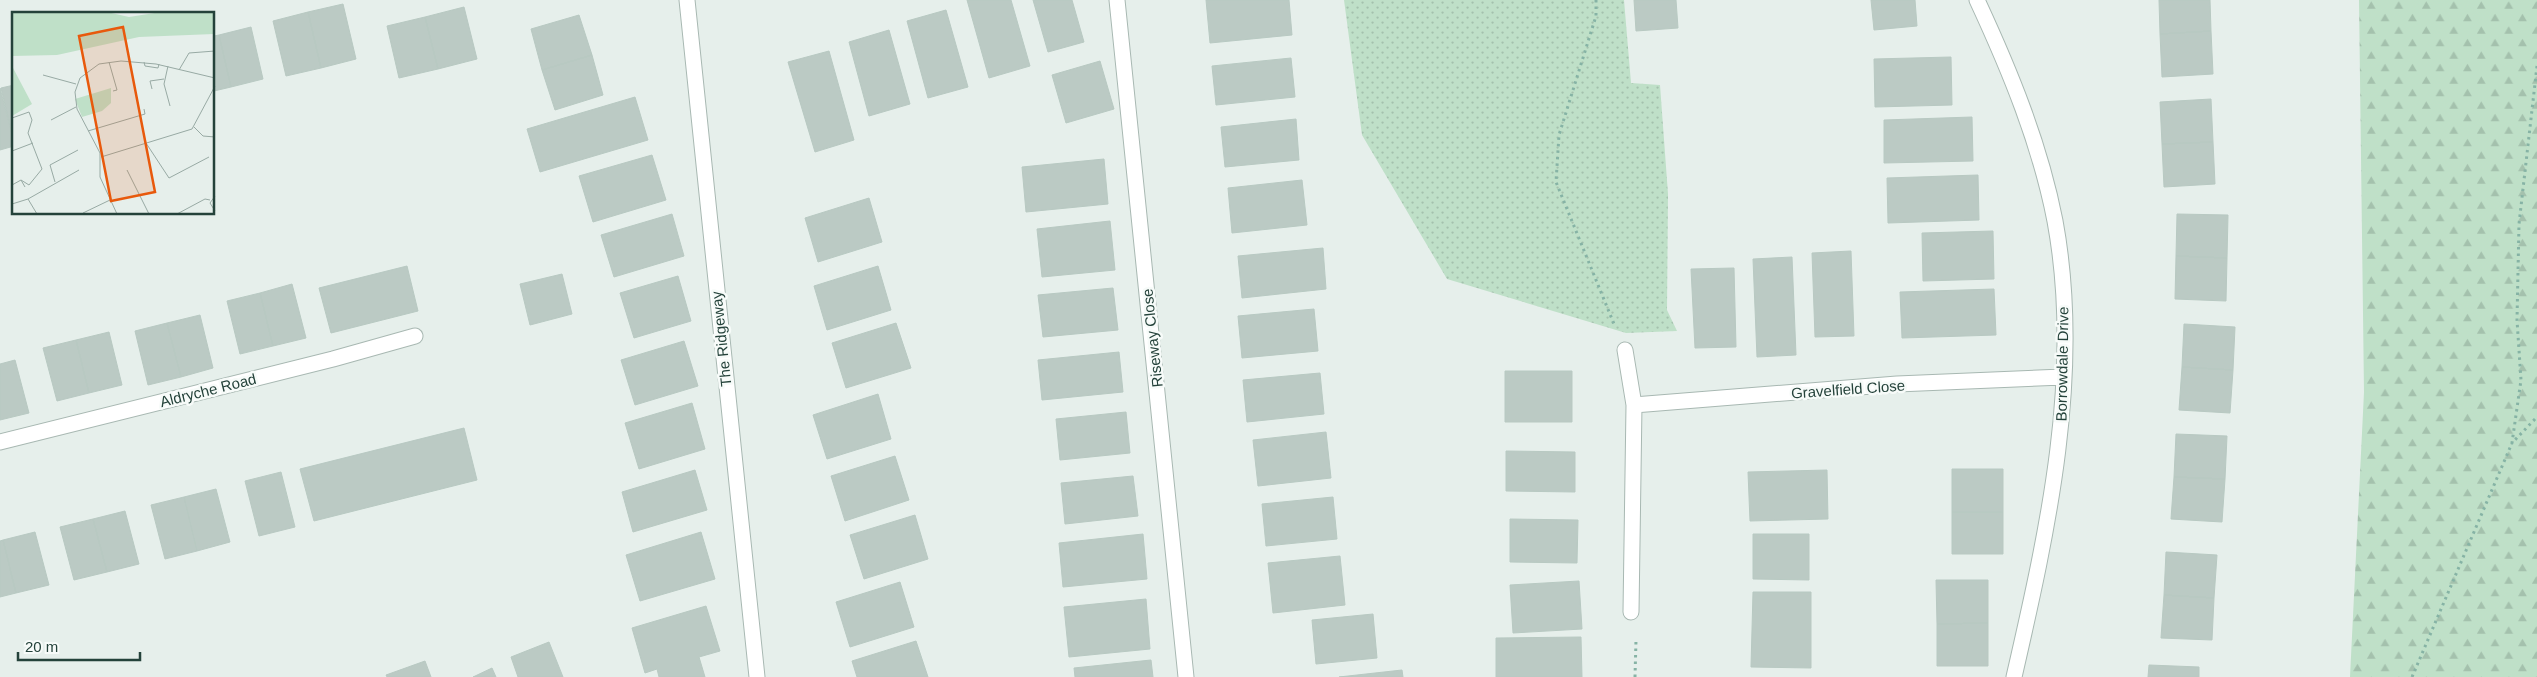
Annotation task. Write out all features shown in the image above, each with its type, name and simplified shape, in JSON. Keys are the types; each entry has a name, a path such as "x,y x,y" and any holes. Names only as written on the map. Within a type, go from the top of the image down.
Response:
{"street":[{"name":"The Ridgeway","path":"687,0 757,677"},
{"name":"Riseway Close","path":"1118,0 1186,677"},
{"name":"Borrowdale Drive","path":"1977,0 2022,104 2055,221 2065,337 2060,436 2052,493 2042,552 2014,677"},
{"name":"Aldryche Road","path":"0,442 333,359 415,336"},
{"path":"1625,350 1634,405 1631,612"},
{"name":"Gravelfield Close","path":"1634,405 1898,384 2063,378"}],"path":[{"path":"1596,0 1596,16 1559,135 1556,182 1625,350"},
{"path":"2412,677 2512,443 2520,380 2517,320 2519,224 2537,66"},
{"path":"2512,443 2537,417"},
{"path":"1631,612 1636,623 1636,677"}],"green space":[{"path":"1344,0 1624,0 1631,83 1660,85 1668,194 1667,310 1677,331 1626,333 1447,279 1362,135"},
{"path":"2359,0 2537,0 2537,677 2350,677 2364,392"}],"building":[{"path":"967,0 1011,0 1030,66 989,78"},
{"path":"1033,0 1072,0 1084,42 1048,52"},
{"path":"1206,0 1289,0 1292,35 1210,43"},
{"path":"1634,0 1676,0 1678,28 1636,31"},
{"path":"1871,0 1915,0 1917,26 1874,30"},
{"path":"2159,0 2210,0 2211,31 2160,34"},
{"path":"343,4 356,59 321,68 308,12"},
{"path":"464,7 477,59 438,69 425,17"},
{"path":"946,10 968,87 928,98 907,21"},
{"path":"308,12 321,68 286,76 273,21"},
{"path":"579,15 592,55 542,70 531,29"},
{"path":"425,17 438,69 399,78 387,26"},
{"path":"251,27 263,79 231,87 219,35"},
{"path":"889,30 910,104 869,116 849,42"},
{"path":"2211,31 2213,74 2162,77 2160,34"},
{"path":"219,35 231,87 215,91 215,36"},
{"path":"829,51 854,140 815,152 788,62"},
{"path":"592,55 603,95 555,110 542,70"},
{"path":"1951,57 1952,105 1875,107 1874,59"},
{"path":"1291,58 1295,97 1216,105 1212,66"},
{"path":"1100,61 1114,109 1066,123 1052,75"},
{"path":"12,85 12,134 1,88"},
{"path":"0,88 12,134 12,147 0,150"},
{"path":"635,97 648,140 540,172 527,129"},
{"path":"2211,99 2213,142 2162,144 2160,102"},
{"path":"1972,117 1973,161 1884,163 1884,120"},
{"path":"1296,119 1299,160 1225,167 1221,127"},
{"path":"2213,142 2215,184 2164,187 2162,144"},
{"path":"652,155 666,200 593,222 579,176"},
{"path":"1104,159 1108,204 1026,212 1022,167"},
{"path":"1978,175 1979,220 1888,223 1887,178"},
{"path":"1302,180 1307,225 1232,233 1228,188"},
{"path":"869,198 882,242 818,262 805,218"},
{"path":"672,214 684,256 614,277 601,235"},
{"path":"2177,214 2228,215 2227,258 2176,256"},
{"path":"1110,221 1115,270 1042,277 1037,229"},
{"path":"1993,231 1994,279 1923,281 1922,233"},
{"path":"1323,248 1326,289 1242,298 1238,256"},
{"path":"1851,251 1854,336 1815,337 1812,253"},
{"path":"2176,256 2227,258 2226,301 2175,299"},
{"path":"1792,257 1796,355 1757,357 1753,259"},
{"path":"407,266 418,311 331,333 319,288"},
{"path":"878,266 891,310 827,330 814,286"},
{"path":"1734,268 1736,347 1695,348 1691,269"},
{"path":"562,274 572,314 530,325 520,284"},
{"path":"678,276 691,321 634,338 620,293"},
{"path":"292,284 306,338 273,346 260,293"},
{"path":"1113,288 1118,330 1043,337 1038,295"},
{"path":"1994,289 1996,335 1902,338 1900,292"},
{"path":"260,293 273,346 240,354 227,301"},
{"path":"1314,309 1318,351 1242,358 1238,316"},
{"path":"200,315 213,368 181,377 167,323"},
{"path":"167,323 181,377 148,385 135,331"},
{"path":"896,323 911,368 846,388 832,343"},
{"path":"2184,324 2235,327 2233,370 2182,367"},
{"path":"109,332 122,385 89,393 76,340"},
{"path":"76,340 89,393 57,401 43,348"},
{"path":"684,341 698,386 635,405 621,360"},
{"path":"1119,352 1123,392 1042,400 1038,360"},
{"path":"15,360 29,413 0,420 0,364"},
{"path":"2182,367 2233,370 2230,413 2179,410"},
{"path":"1505,371 1572,371 1572,422 1505,422"},
{"path":"1320,373 1324,414 1247,422 1243,380"},
{"path":"878,394 891,439 827,459 813,415"},
{"path":"692,403 705,449 639,469 625,423"},
{"path":"1126,412 1130,453 1060,460 1056,419"},
{"path":"464,428 477,480 314,521 300,469"},
{"path":"1326,432 1331,478 1258,486 1253,440"},
{"path":"2176,434 2227,436 2225,479 2174,477"},
{"path":"1506,451 1575,452 1575,492 1506,491"},
{"path":"895,456 909,500 845,521 831,476"},
{"path":"1952,469 2003,469 2003,512 1952,512"},
{"path":"695,470 707,510 633,532 622,492"},
{"path":"1827,470 1828,519 1750,521 1748,472"},
{"path":"281,472 295,527 259,536 245,481"},
{"path":"1133,476 1138,516 1065,524 1061,483"},
{"path":"2174,477 2225,479 2222,522 2171,519"},
{"path":"216,489 230,542 197,551 184,497"},
{"path":"184,497 197,551 165,559 151,505"},
{"path":"1333,497 1337,539 1266,546 1262,504"},
{"path":"125,511 139,564 107,572 93,519"},
{"path":"1952,512 2003,512 2003,554 1952,554"},
{"path":"915,515 928,559 864,579 850,535"},
{"path":"93,519 107,572 74,580 60,527"},
{"path":"1510,519 1578,520 1577,563 1510,562"},
{"path":"35,532 49,585 16,593 3,540"},
{"path":"701,532 715,579 640,601 626,555"},
{"path":"1143,534 1147,579 1063,587 1059,543"},
{"path":"1753,534 1809,534 1809,580 1753,579"},
{"path":"3,540 16,593 0,597 0,541"},
{"path":"2166,552 2217,555 2214,598 2164,595"},
{"path":"1340,556 1345,605 1273,613 1268,563"},
{"path":"1936,580 1988,580 1988,623 1937,624"},
{"path":"1579,581 1582,629 1513,633 1510,585"},
{"path":"900,582 914,627 850,647 836,602"},
{"path":"1753,592 1811,592 1811,668 1751,667"},
{"path":"2164,595 2214,598 2212,640 2161,638"},
{"path":"1146,599 1150,649 1069,657 1064,607"},
{"path":"706,606 720,651 699,657 705,677 659,677 657,669 645,673 632,628"},
{"path":"1373,614 1377,658 1316,664 1312,620"},
{"path":"1988,623 1988,666 1937,666 1937,624"},
{"path":"1581,637 1582,677 1496,677 1496,638"},
{"path":"916,641 928,677 857,677 852,661"},
{"path":"549,642 563,677 518,677 511,657"},
{"path":"1151,660 1153,677 1075,677 1074,668"},
{"path":"425,661 431,677 387,677 386,675"},
{"path":"2149,665 2199,667 2199,677 2148,677"},
{"path":"492,668 496,677 473,677"},
{"path":"1402,670 1403,677 1339,677"}]}
